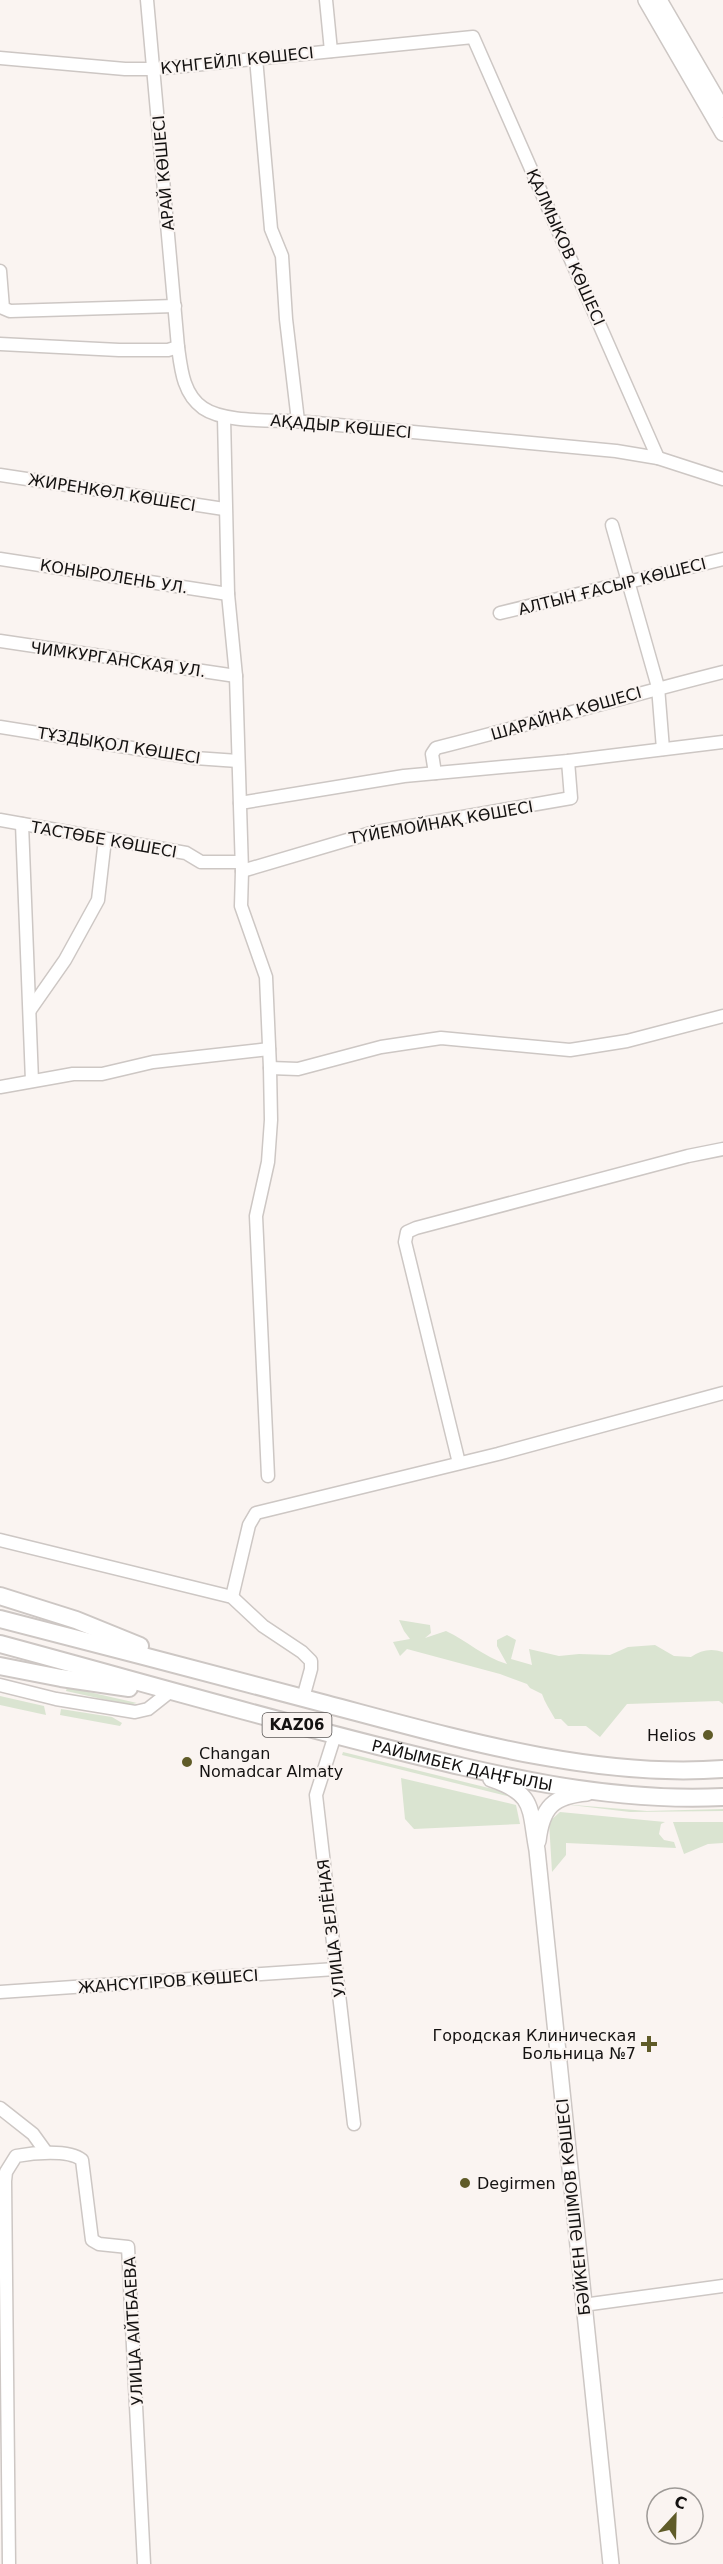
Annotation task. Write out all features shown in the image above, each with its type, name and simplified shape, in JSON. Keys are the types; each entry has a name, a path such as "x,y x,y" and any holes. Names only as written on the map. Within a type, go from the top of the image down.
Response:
{"highway":[{"path":"3,1597 76,1620 206,1672"},
{"name":"РАЙЫМБЕК ДАҢҒЫЛЫ","path":"0,1618 446,1736 555,1759 634,1768 723,1769"},
{"name":"РАЙЫМБЕК ДАҢҒЫЛЫ","path":"0,1644 440,1762 598,1792 636,1796 723,1797"},
{"path":"0,1666 61,1678 200,1699"}],"main road":[{"path":"646,0 723,133"},
{"path":"659,0 723,110"},
{"path":"440,1762 508,1785 523,1794 529,1804 537,1850"},
{"path":"537,1850 540,1829 548,1807 558,1798 598,1792"},
{"name":"БӘЙКЕН ӘШІМОВ КӨШЕСІ","path":"537,1850 611,2564"}],"street":[{"name":"АРАЙ КӨШЕСІ","path":"147,0 178,347"},
{"path":"326,0 331,51"},
{"name":"КҮНГЕЙЛІ КӨШЕСІ","path":"0,58 125,69 154,69 473,37"},
{"name":"ҚАЛМЫКОВ КӨШЕСІ","path":"473,37 658,458"},
{"path":"256,58 271,229 282,256 286,319 298,421"},
{"path":"0,272 3,308 10,311 175,306"},
{"path":"0,344 168,351 178,347"},
{"name":"АҚАДЫР КӨШЕСІ","path":"178,347 183,381 192,396 203,408 224,417 298,421 604,450 658,458 723,479"},
{"path":"224,417 224,509 228,594 236,676 242,867 241,906 266,977 270,1068 271,1120 268,1162 256,1216 268,1476"},
{"name":"ЖИРЕНКӨЛ КӨШЕСІ","path":"0,475 224,509"},
{"path":"612,525 658,687 663,749"},
{"name":"КОНЫРОЛЕНЬ УЛ.","path":"0,559 228,594"},
{"name":"АЛТЫН ҒАСЫР КӨШЕСІ","path":"500,613 723,559"},
{"name":"ЧИМКУРГАНСКАЯ УЛ.","path":"0,641 236,676"},
{"name":"ШАРАЙНА КӨШЕСІ","path":"435,773 432,754 436,748 658,687 723,672"},
{"name":"ТҰЗДЫҚОЛ КӨШЕСІ","path":"0,727 195,758 238,761"},
{"path":"240,803 325,787 435,773 568,761 723,742"},
{"name":"ТҮЙЕМОЙНАҚ КӨШЕСІ","path":"242,867 371,833 571,798 568,761"},
{"name":"ТАСТӨБЕ КӨШЕСІ","path":"0,820 186,853 201,862 242,867"},
{"path":"22,824 32,1081"},
{"path":"30,1010 65,960 98,900 105,839"},
{"path":"270,1068 298,1069 381,1047 441,1038 570,1050 627,1041 723,1016"},
{"path":"0,1087 73,1074 102,1074 153,1062 269,1049"},
{"path":"459,1463 405,1242 407,1232 416,1227 688,1156 723,1149"},
{"path":"232,1597 249,1525 256,1513 459,1463 723,1393"},
{"path":"0,1540 232,1597 263,1626 302,1652 311,1661 303,1698"},
{"path":"56,1699 61,1678"},
{"path":"0,1685 56,1699 135,1712 148,1709 167,1694"},
{"name":"УЛИЦА ЗЕЛЁНАЯ","path":"334,1735 316,1795 354,2124"},
{"name":"ЖАНСҮГІРОВ КӨШЕСІ","path":"0,1992 335,1969"},
{"path":"0,2108 33,2134 46,2152"},
{"name":"УЛИЦА АЙТБАЕВА","path":"2,2181 16,2156 46,2152 77,2157 82,2160 92,2241 99,2244 128,2247 144,2564"},
{"path":"2,2181 9,2564"},
{"path":"583,2305 723,2286"}],"green space":[{"path":"399,1620 430,1625 431,1633 425,1638 446,1631 490,1657 507,1664 497,1646 497,1640 507,1635 516,1640 511,1659 532,1665 529,1649 559,1656 610,1655 628,1647 655,1645 674,1656 691,1657 706,1650 723,1652 723,1704 719,1701 627,1704 600,1737 586,1726 568,1726 561,1719 555,1719 542,1694 527,1684 500,1674 407,1649 400,1656 393,1642 410,1639"},
{"path":"67,1687 137,1703 129,1705 66,1691"},
{"path":"0,1696 44,1706 46,1715 0,1705"},
{"path":"61,1709 112,1717 122,1723 120,1726 60,1715"},
{"path":"343,1752 509,1793 519,1799 342,1755"},
{"path":"401,1778 516,1805 520,1824 414,1829 405,1819"},
{"path":"562,1804 647,1811 723,1809 723,1811 630,1812"},
{"path":"560,1812 665,1822 661,1824 659,1834 664,1840 674,1842 676,1848 566,1843 566,1855 552,1872 549,1822"},
{"path":"673,1822 723,1822 723,1843 708,1844 684,1854"}],"place":[{"name":"Helios","path":"708,1735"},
{"name":"Changan Nomadcar Almaty","path":"187,1762"},
{"name":"Городская Клиническая Больница №7","path":"649,2044"},
{"name":"Degirmen","path":"465,2183"}]}
